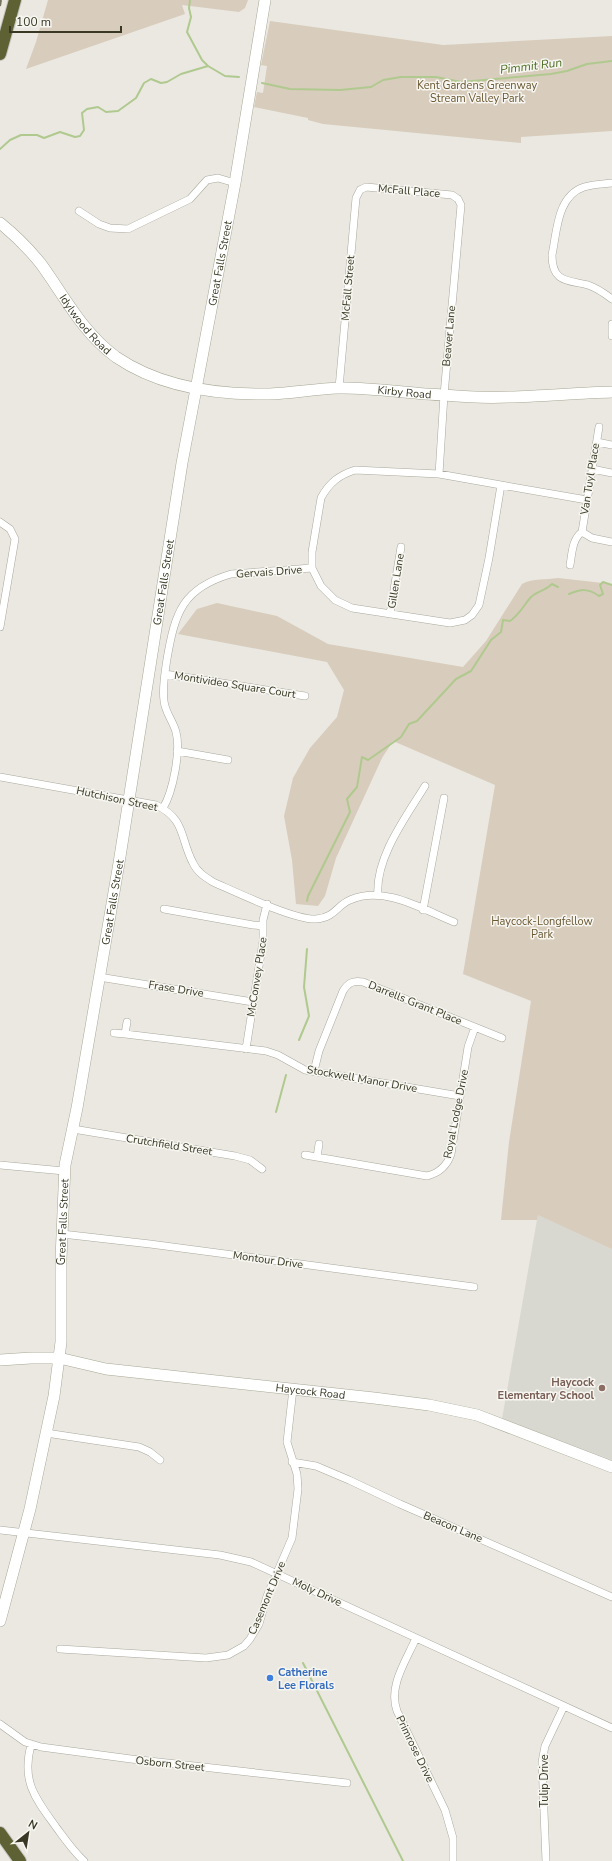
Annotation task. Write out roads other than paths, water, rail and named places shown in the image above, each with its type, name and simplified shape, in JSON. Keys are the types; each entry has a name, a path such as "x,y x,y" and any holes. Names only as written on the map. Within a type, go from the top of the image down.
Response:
{"highway":[{"path":"0,54 15,0"},
{"path":"0,1833 20,1861"}],"main road":[{"name":"Great Falls Street","path":"0,1621 24,1533 54,1396 59,1358 64,1171 73,1129 129,800 157,614 182,463 235,183 265,0"},
{"name":"Idylwood Road","path":"0,222 16,236 40,263 78,320 105,348 128,364 145,373 178,385 197,389"},
{"name":"Kirby Road","path":"197,389 268,394 339,388 444,396 508,398 612,392"},
{"name":"Haycock Road","path":"0,1360 59,1358 106,1368 374,1398 455,1409 477,1415 612,1467"}],"street":[{"path":"79,211 99,224 110,228 128,228 190,199 207,180 218,178 235,183"},
{"path":"612,183 583,187 571,195 562,209 552,255 556,271 566,281 597,288 612,299"},
{"name":"McFall Place","path":"358,188 366,187 452,195 460,198"},
{"name":"McFall Street","path":"339,388 358,188"},
{"name":"Beaver Lane","path":"439,474 444,396 461,205 460,198"},
{"path":"612,324 612,336"},
{"name":"Van Tuyl Place","path":"570,565 574,542 577,536 582,532 599,427"},
{"path":"597,442 612,445"},
{"path":"592,469 612,473"},
{"path":"501,486 479,606 472,615 458,622 450,623 352,608 335,600 321,586 312,568 312,552 321,498 325,490 337,478 344,474 362,470 439,474 587,500"},
{"path":"0,522 10,529 14,539 0,627"},
{"path":"582,532 592,538 612,542"},
{"name":"Gillen Lane","path":"390,614 401,548"},
{"name":"Gervais Drive","path":"163,808 170,793 177,751 176,732 164,704 165,674 173,626 182,606 188,597 196,590 208,583 231,574 312,568"},
{"name":"Montivideo Square Court","path":"165,674 306,696"},
{"path":"177,751 228,760"},
{"name":"Hutchison Street","path":"0,777 156,805 163,808 178,823 193,864 205,877 213,882 297,916 316,918 336,912 349,900 378,895"},
{"path":"425,786 392,842 378,879 378,895 393,898 454,922"},
{"path":"423,910 444,798"},
{"name":"McConvey Place","path":"246,1049 264,941 263,926 267,904"},
{"path":"164,909 263,926"},
{"name":"Frase Drive","path":"99,977 253,1002"},
{"name":"Darrells Grant Place","path":"314,1071 321,1047 343,991 353,982 363,982 502,1038"},
{"path":"125,1034 127,1022"},
{"name":"Royal Lodge Drive","path":"317,1157 427,1176 433,1174 444,1166 449,1158 468,1047 475,1027"},
{"name":"Stockwell Manor Drive","path":"114,1033 273,1053 299,1067 314,1071 460,1096"},
{"name":"Crutchfield Street","path":"73,1129 235,1156 250,1160 262,1169"},
{"path":"305,1155 317,1157 319,1144"},
{"path":"0,1166 64,1171"},
{"name":"Montour Drive","path":"62,1234 157,1245 474,1288"},
{"name":"Casemont Drive","path":"60,1649 206,1658 228,1655 244,1646 255,1632 267,1596 287,1552 295,1521 298,1489 297,1474 287,1442 293,1390"},
{"path":"46,1433 139,1447 150,1452 160,1460"},
{"name":"Beacon Lane","path":"292,1462 316,1466 612,1597"},
{"name":"Moly Drive","path":"0,1530 220,1555 251,1562 612,1728"},
{"name":"Primrose Drive","path":"416,1638 396,1684 394,1699 397,1711 445,1810 453,1838 453,1861"},
{"name":"Tulip Drive","path":"546,1861 542,1762 545,1746 564,1706"},
{"name":"Osborn Street","path":"0,1724 31,1745 131,1759 347,1783"},
{"path":"31,1745 28,1772 32,1792 70,1846 84,1861"}],"waterway":[{"name":"Pimmit Run","path":"190,0 189,8 191,17 187,32 202,60 208,66 225,76 239,77"},
{"name":"Pimmit Run","path":"262,83 290,89 340,90 371,87 383,80 401,77 436,77 461,82 551,74 567,71 587,64 612,61"},
{"path":"0,149 10,140 21,135 37,135 44,138 60,132 75,137 80,136 84,130 82,113 87,109 98,107 106,112 118,111 136,98 144,83 151,79 161,83 167,82 181,74 208,66"},
{"path":"569,594 584,590 599,596 603,594 600,585 603,582 612,585"},
{"path":"307,901 308,896 350,812 347,799 357,787 362,757 368,760 401,737 409,724 417,721 456,679 471,671 491,640 501,632 503,620 510,621 536,593 552,584 558,587"},
{"path":"299,1040 309,1016 304,987 307,949"},
{"path":"276,1112 286,1075"},
{"path":"303,1663 403,1861"}],"railway":[{"path":"0,6 1,0"}],"place":[{"name":"Haycock Elementary School","path":"602,1388"},
{"name":"Catherine Lee Florals","path":"270,1678"}],"park label":[{"name":"Kent Gardens Greenway Stream Valley Park","path":"477,91"},
{"name":"Haycock-Longfellow Park","path":"542,927"}]}
